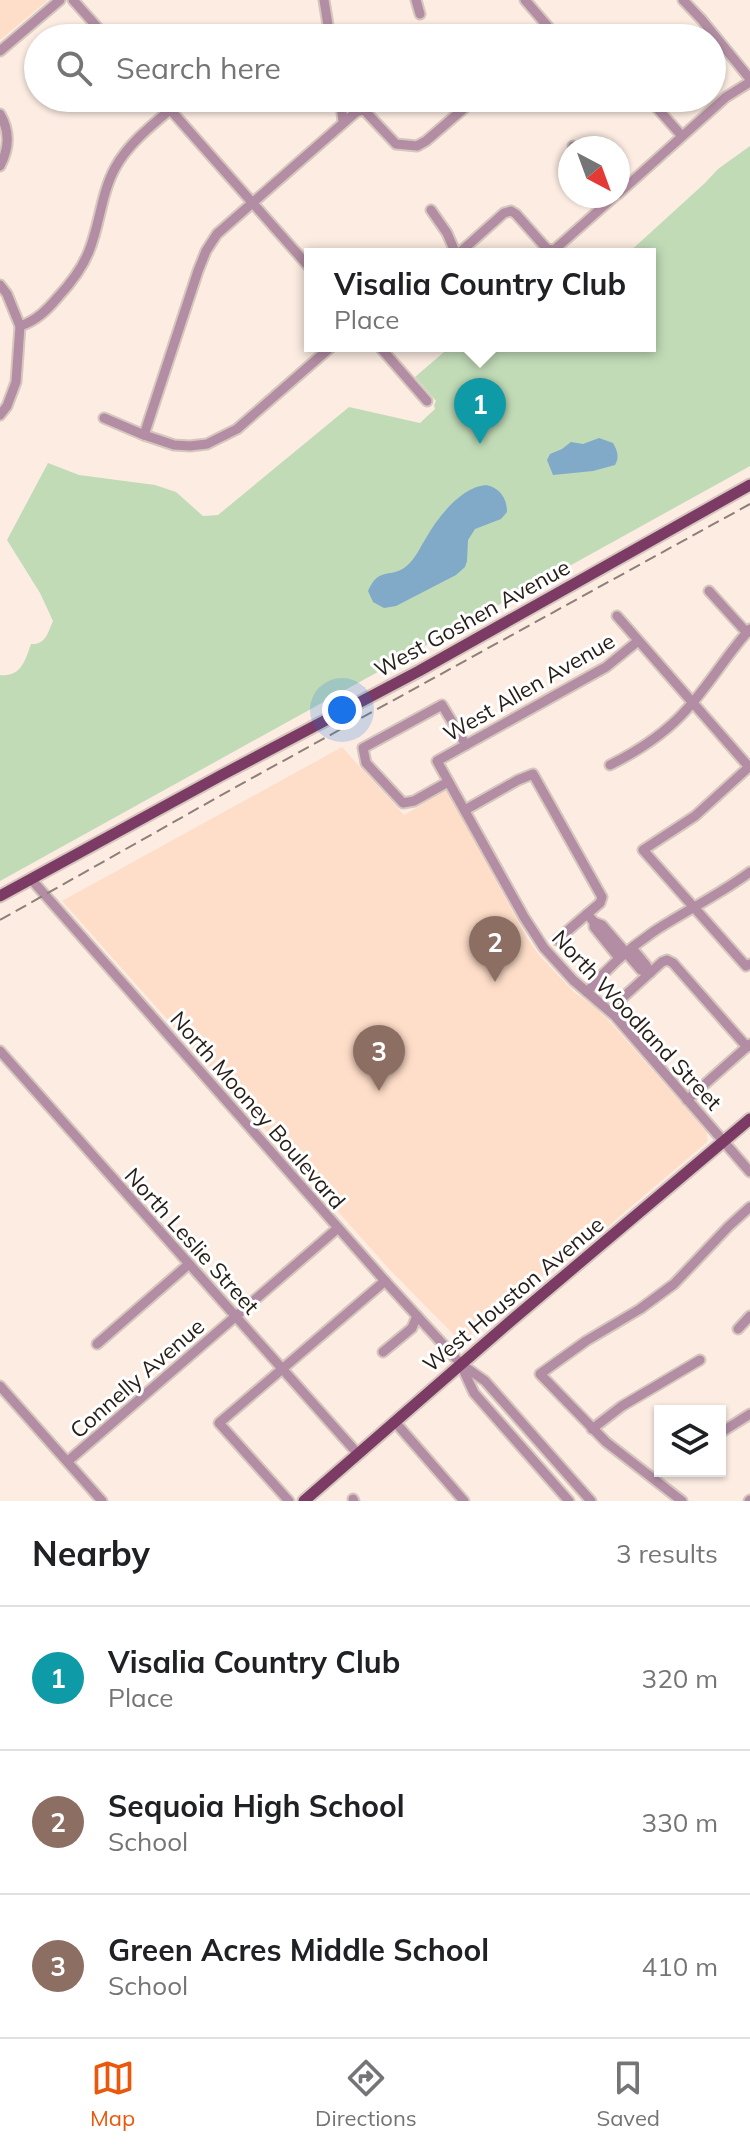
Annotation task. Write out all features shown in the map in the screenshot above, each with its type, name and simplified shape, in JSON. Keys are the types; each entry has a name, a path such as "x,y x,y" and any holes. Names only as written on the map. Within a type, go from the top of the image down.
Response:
{"main road":[{"name":"West Goshen Avenue","path":"0,896 419,671 750,485"},
{"name":"West Houston Avenue","path":"304,1501 750,1119"}],"street":[{"path":"32,24 60,0"},
{"path":"73,0 94,24"},
{"path":"324,0 328,24"},
{"path":"416,0 420,14"},
{"path":"525,0 546,24"},
{"path":"683,0 705,24"},
{"path":"0,51 24,31"},
{"path":"726,50 750,81 726,97"},
{"path":"20,326 32,322 51,306 74,280 90,251 114,169 128,147 168,112"},
{"path":"172,112 304,261"},
{"path":"342,112 343,121"},
{"path":"144,435 198,271 217,234 356,112"},
{"path":"366,112 396,144 417,146 460,112"},
{"path":"661,112 682,136"},
{"path":"630,183 709,112"},
{"path":"0,114 5,124 7,149 0,166"},
{"path":"556,248 602,208"},
{"path":"431,210 454,248"},
{"path":"464,248 504,213 511,211 546,248"},
{"path":"0,285 20,326 16,382 0,415"},
{"path":"104,418 174,445 207,444 237,429 325,352"},
{"path":"384,352 427,401"},
{"path":"610,765 650,742 671,725 693,702 748,631 709,591"},
{"path":"617,616 750,766 695,816 643,850 748,965"},
{"name":"West Allen Avenue","path":"437,761 606,667 638,641"},
{"path":"448,782 414,801 403,803 366,763 363,748 442,705 466,745"},
{"name":"North Woodland Street","path":"437,761 534,933 551,957 615,1016 750,1172"},
{"path":"465,810 533,774 602,897 590,918 557,940"},
{"path":"587,992 626,953 656,930 750,872"},
{"name":"North Mooney Boulevard","path":"31,879 385,1281 461,1364 485,1381 591,1501"},
{"path":"590,918 602,925 626,953 640,963 641,970 650,973"},
{"path":"619,1001 667,960 749,1045 687,1100"},
{"name":"North Leslie Street","path":"0,1051 358,1454"},
{"path":"654,1474 623,1457 540,1374 674,1284 750,1207"},
{"name":"Connelly Avenue","path":"68,1461 338,1228"},
{"path":"97,1344 189,1264"},
{"path":"289,1501 219,1423 385,1281"},
{"path":"383,1352 412,1328 417,1316"},
{"path":"738,1329 750,1316"},
{"path":"592,1429 622,1406 700,1360"},
{"name":"North Mooney Boulevard","path":"461,1364 474,1393 569,1501"},
{"path":"0,1386 102,1501"},
{"path":"726,1429 750,1414"},
{"path":"395,1422 464,1501"},
{"path":"658,1477 682,1501"}],"shaded area":[{"path":"0,0 48,0 0,40"},
{"path":"342,747 404,815 447,790 539,955 574,992 611,1023 707,1132 707,1142 585,1246 552,1272 537,1278 522,1292 518,1301 466,1338 456,1337 391,1271 62,901"}],"green space":[{"path":"750,146 750,466 0,881 0,675 17,671 31,644 43,640 53,621 40,593 7,540 48,463 79,475 155,485 176,492 203,516 218,515 349,407 420,423 435,409 436,401 415,377 444,352 656,352 656,248 634,248 718,169"}],"water":[{"path":"599,438 613,443 617,454 615,465 593,471 553,475 547,460 550,454 571,442 583,444"},
{"path":"486,485 502,494 507,512 501,519 475,529 468,540 465,567 456,575 396,606 384,608 373,602 368,591 376,579 407,566 451,504 468,491"}],"railway":[{"path":"0,920 750,504"}],"place":[{"name":"Visalia Country Club","path":"480,444"},
{"name":"Sequoia High School","path":"495,982"},
{"name":"Green Acres Middle School","path":"379,1091"}]}
